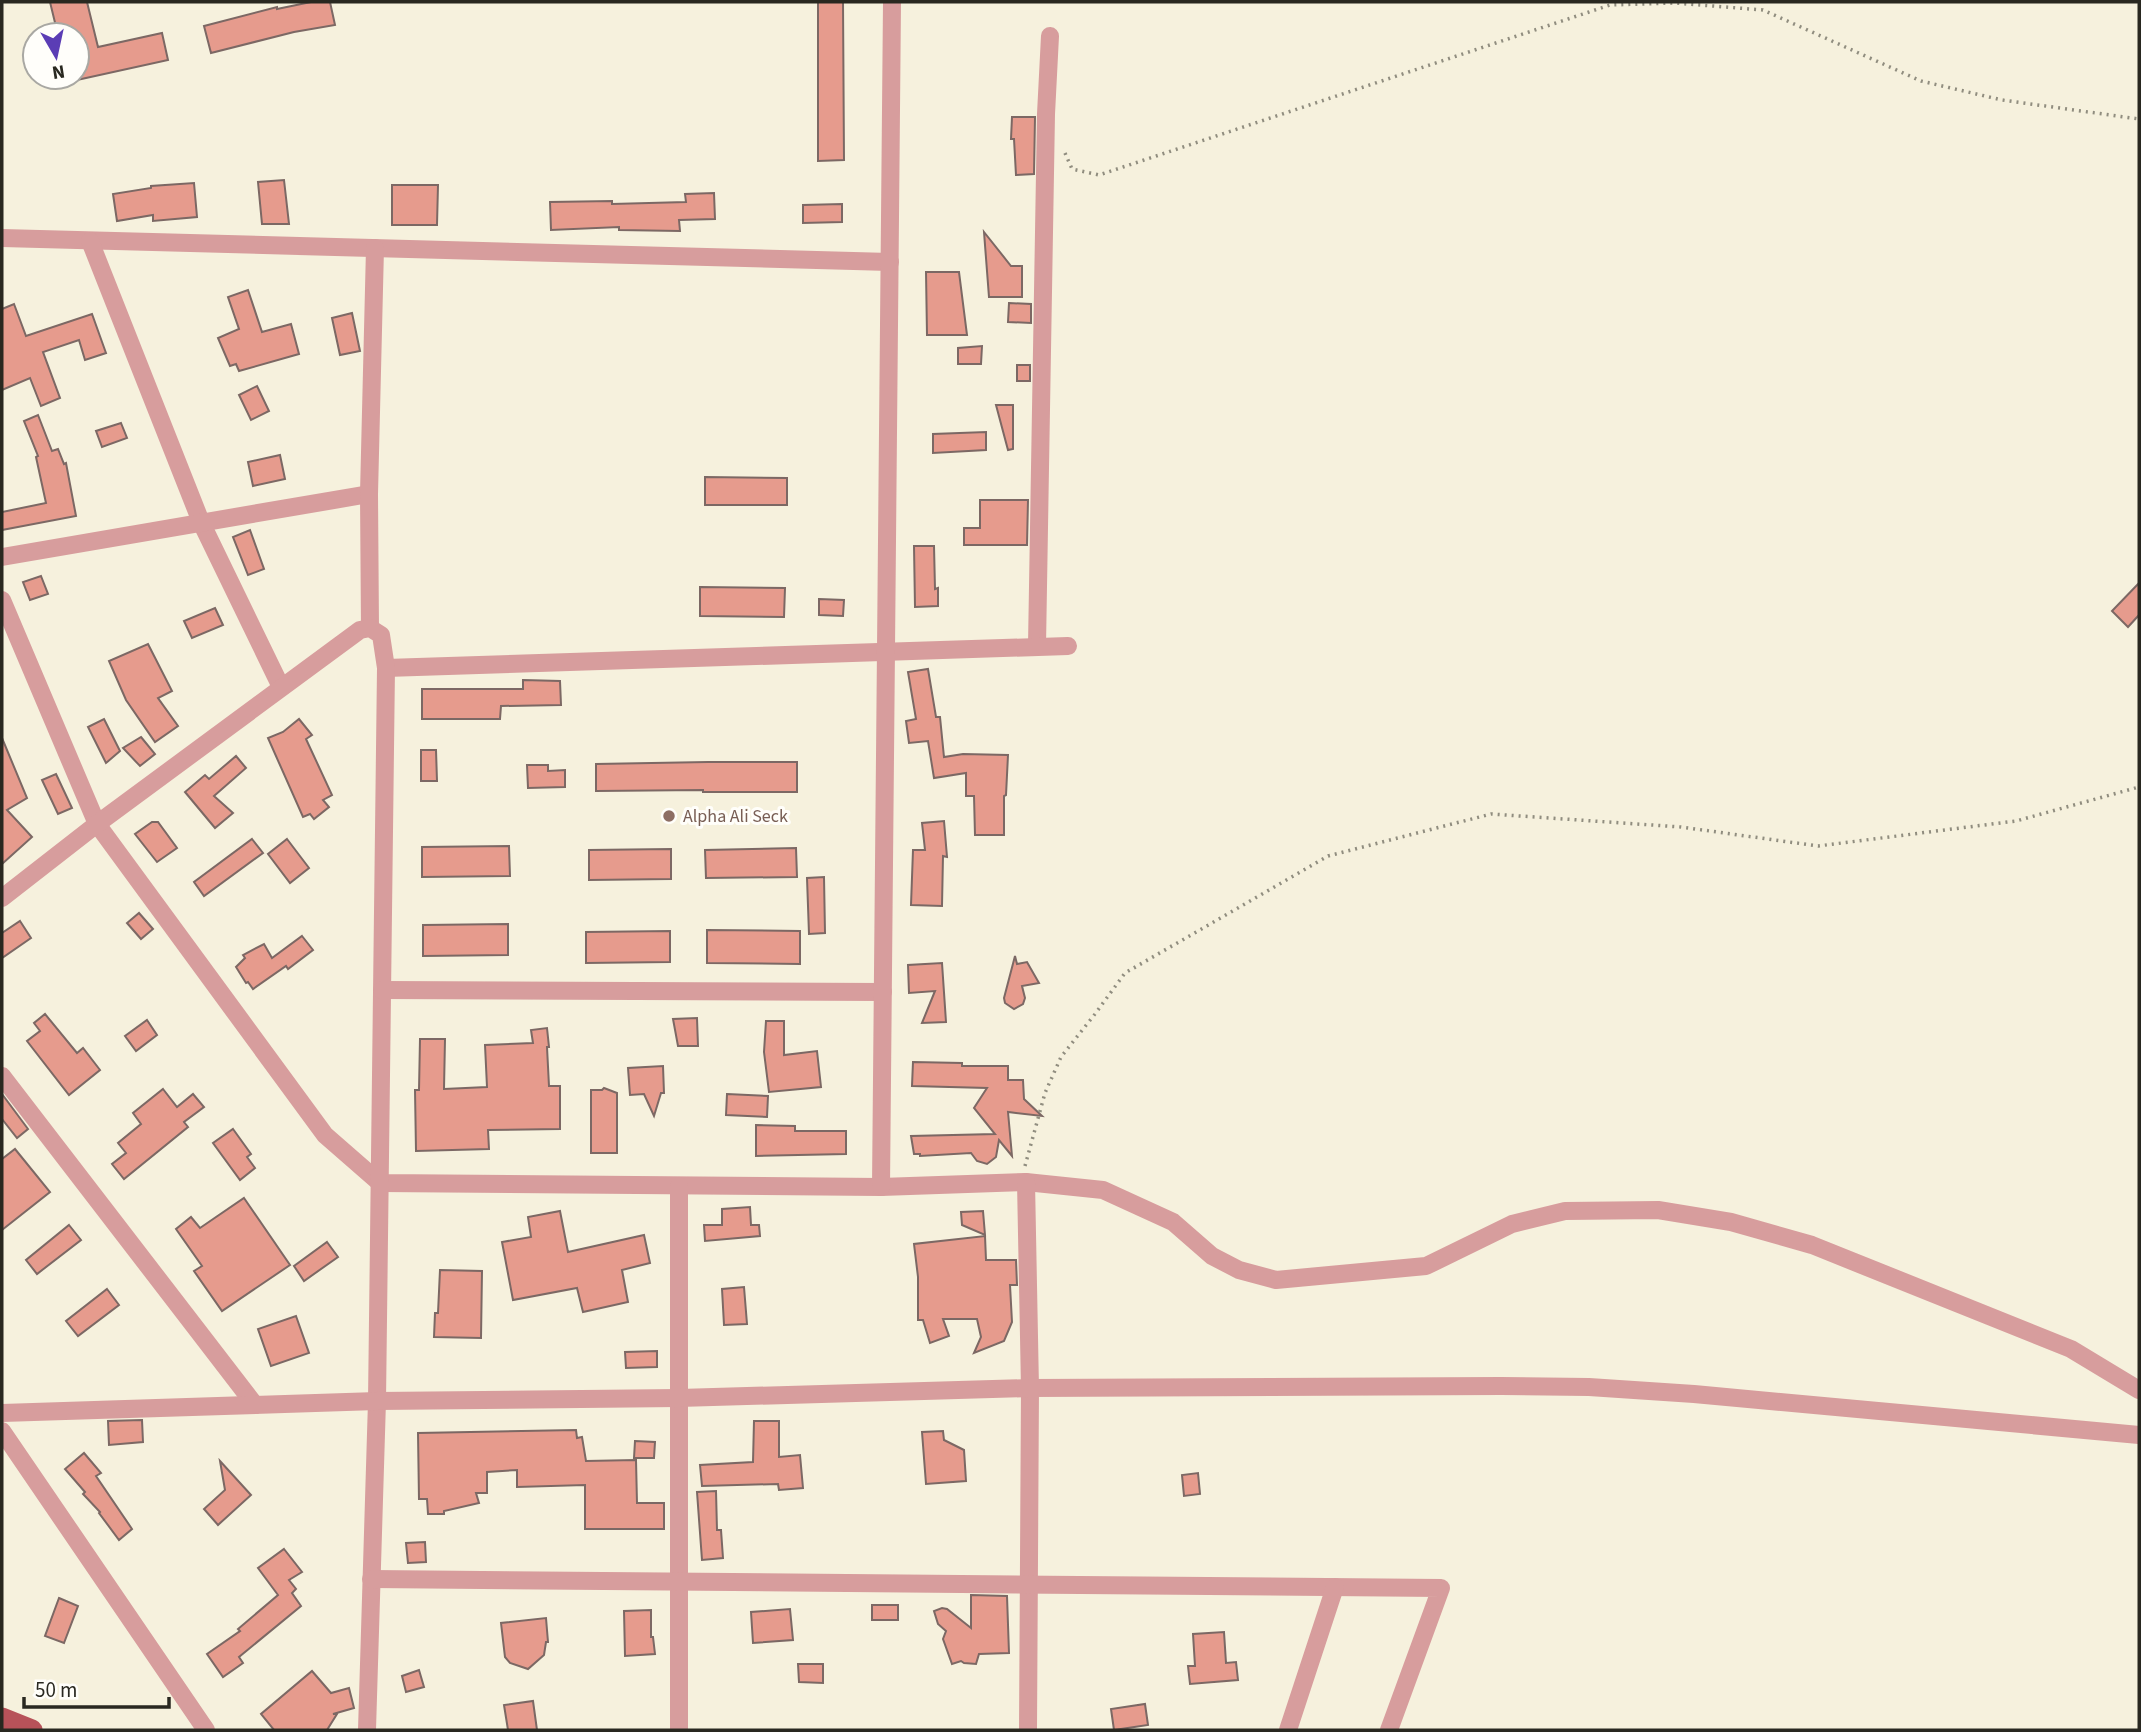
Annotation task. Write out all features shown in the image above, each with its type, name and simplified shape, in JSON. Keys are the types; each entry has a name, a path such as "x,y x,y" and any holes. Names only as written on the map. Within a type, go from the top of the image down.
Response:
{"main road":[{"path":"2,1718 32,1730"}],"street":[{"path":"881,1187 892,2"},
{"path":"1037,646 1050,36"},
{"path":"2,238 890,262"},
{"path":"90,241 201,522 281,687"},
{"path":"370,628 369,494 375,248"},
{"path":"2,557 369,494"},
{"path":"2,600 97,824 326,1135 380,1183 881,1187 1026,1182 1102,1190 1173,1222 1212,1256 1240,1270 1276,1280 1426,1266 1513,1224 1565,1211 1658,1210 1731,1222 1812,1245 2071,1349 2139,1390"},
{"path":"2,898 97,824 360,630 370,628 382,635 386,668 380,1183 377,1401 367,1730"},
{"path":"386,668 1068,646"},
{"path":"382,990 883,992"},
{"path":"2,1076 255,1405"},
{"path":"1026,1182 1030,1388 1028,1730"},
{"path":"679,1186 679,1730"},
{"path":"2,1413 377,1401 679,1398 1030,1388 1501,1385 1590,1387 1694,1394 2139,1435"},
{"path":"2,1432 206,1730"},
{"path":"371,1579 1441,1588 1390,1730"},
{"path":"1288,1730 1335,1587"}],"path":[{"path":"1062,147 1072,169 1099,175 1610,5 1662,4 1763,10 1921,81 2002,100 2139,119"},
{"path":"1026,1182 1025,1163 1045,1093 1061,1056 1125,973 1328,856 1491,814 1681,827 1818,846 2017,821 2139,787"}],"building":[{"path":"50,2 87,2 98,47 162,33 168,60 91,77 91,21 55,21"},
{"path":"330,2 335,25 294,32 211,53 204,26 277,7"},
{"path":"818,2 843,2 844,160 818,161"},
{"path":"1012,117 1035,117 1034,174 1016,175 1014,139 1011,139"},
{"path":"284,180 289,224 262,224 258,182"},
{"path":"194,183 197,217 153,221 153,215 117,221 113,194 151,186"},
{"path":"392,185 438,185 437,225 392,225"},
{"path":"714,193 715,219 679,220 680,231 619,230 619,227 551,230 550,202 686,202 685,194"},
{"path":"842,204 842,222 803,223 803,205"},
{"path":"984,232 1011,266 1022,266 1022,297 989,297"},
{"path":"926,272 959,272 967,335 927,335"},
{"path":"248,290 262,332 291,324 299,354 239,371 236,364 230,366 218,338 239,329 228,297"},
{"path":"1009,303 1031,304 1031,323 1008,322"},
{"path":"14,304 26,336 92,314 106,353 85,360 79,340 43,352 60,398 41,406 30,378 2,390 2,309"},
{"path":"352,313 360,351 340,355 332,318"},
{"path":"982,346 981,364 958,364 958,348"},
{"path":"1017,365 1030,365 1030,381 1017,381"},
{"path":"257,386 269,411 251,420 239,395"},
{"path":"996,405 1013,405 1013,449 1008,450"},
{"path":"38,415 52,451 58,449 64,464 66,463 76,516 2,530 2,512 46,503 36,457 38,456 24,421"},
{"path":"121,423 127,438 102,447 96,431"},
{"path":"986,432 986,450 933,453 933,434"},
{"path":"280,455 285,479 253,486 248,462"},
{"path":"705,477 787,478 787,505 705,505"},
{"path":"980,500 1028,500 1027,545 964,545 964,528 980,528"},
{"path":"250,530 264,569 248,575 233,537"},
{"path":"914,546 934,546 938,606 915,607"},
{"path":"41,576 48,594 30,600 23,582"},
{"path":"2139,583 2139,615 2128,627 2112,611"},
{"path":"700,587 785,588 784,617 700,616"},
{"path":"819,599 844,600 843,616 819,615"},
{"path":"215,608 223,625 192,638 184,621"},
{"path":"148,644 172,691 158,698 178,726 155,742 126,700 109,661"},
{"path":"928,669 936,717 940,717 944,757 963,754 1008,755 1004,835 975,835 974,796 966,796 966,773 934,778 928,741 909,743 906,721 916,719 908,672"},
{"path":"523,680 560,681 561,705 501,706 500,719 422,719 422,689 523,689"},
{"path":"104,719 120,751 106,763 88,727"},
{"path":"299,719 312,735 306,739 332,795 323,800 329,807 314,819 310,814 303,817 268,738 283,732"},
{"path":"141,737 155,754 140,766 123,748"},
{"path":"2,738 27,798 7,810 32,837 2,864"},
{"path":"421,750 436,750 437,781 421,781"},
{"path":"236,756 246,768 214,796 233,813 215,828 185,792 205,775 209,779"},
{"path":"797,762 797,792 596,791 596,764"},
{"path":"527,765 548,765 548,771 565,770 565,787 528,788"},
{"path":"56,774 72,808 58,814 42,780"},
{"path":"944,821 947,857 943,856 942,906 911,905 913,850 925,850 922,823"},
{"path":"152,822 158,822 177,848 157,862 135,834"},
{"path":"252,839 263,853 204,896 194,882"},
{"path":"287,839 309,868 290,883 268,854"},
{"path":"509,846 510,876 422,877 422,847"},
{"path":"796,848 797,877 706,878 705,850"},
{"path":"671,849 671,879 589,880 589,850"},
{"path":"824,877 825,933 809,934 807,878"},
{"path":"139,913 153,929 141,939 127,923"},
{"path":"20,921 31,938 2,958 2,933"},
{"path":"508,924 508,955 423,956 423,925"},
{"path":"707,930 800,931 800,964 707,963"},
{"path":"670,931 670,962 586,963 586,932"},
{"path":"302,936 313,950 288,969 286,966 253,989 246,983 236,967 245,958 243,955 264,944 272,958"},
{"path":"1015,956 1017,964 1027,962 1039,983 1022,986 1025,998 1023,1004 1014,1009 1005,1003 1004,998"},
{"path":"942,963 946,1022 922,1023 935,991 909,993 908,965"},
{"path":"45,1014 77,1053 83,1048 100,1070 69,1095 27,1041 40,1031 34,1023"},
{"path":"697,1018 698,1046 678,1046 673,1019"},
{"path":"147,1020 157,1035 136,1051 125,1036"},
{"path":"766,1021 784,1021 784,1055 817,1051 821,1087 769,1092 764,1052"},
{"path":"547,1028 549,1086 560,1086 560,1129 488,1130 489,1149 416,1151 415,1090 419,1090 420,1039 445,1039 444,1089 487,1087 485,1045 533,1043 531,1030"},
{"path":"913,1062 1008,1066 1008,1080 1023,1080 1024,1099 1042,1116 1008,1112 1012,1156 999,1140 996,1157 987,1164 977,1161 971,1153 920,1156 914,1154 911,1136 995,1134 974,1108 987,1088 912,1086"},
{"path":"663,1066 664,1093 661,1093 654,1116 644,1094 630,1095 628,1068"},
{"path":"604,1088 617,1093 617,1153 591,1153 591,1090"},
{"path":"163,1089 177,1107 193,1094 204,1107 184,1122 188,1127 124,1179 112,1164 126,1153 118,1143 141,1124 133,1113"},
{"path":"2,1094 28,1129 17,1138 2,1119"},
{"path":"727,1094 768,1096 767,1117 726,1115"},
{"path":"756,1125 795,1126 795,1131 846,1131 846,1154 756,1156"},
{"path":"233,1129 251,1154 247,1157 255,1168 240,1180 213,1143"},
{"path":"15,1149 50,1192 2,1230 2,1159"},
{"path":"244,1198 290,1265 222,1311 194,1271 202,1266 176,1229 191,1217 200,1228"},
{"path":"750,1207 751,1225 759,1225 760,1236 705,1241 704,1225 722,1225 722,1209"},
{"path":"560,1211 568,1252 644,1235 650,1263 622,1270 628,1302 583,1312 577,1288 513,1300 502,1242 531,1237 528,1217"},
{"path":"983,1211 985,1235 962,1225 961,1212"},
{"path":"69,1225 81,1240 37,1274 26,1260"},
{"path":"985,1236 986,1260 1016,1260 1017,1285 1010,1285 1012,1322 1004,1341 974,1353 981,1337 977,1319 943,1319 949,1336 930,1343 923,1320 918,1320 918,1277 914,1244"},
{"path":"327,1242 338,1257 304,1281 294,1266"},
{"path":"440,1270 482,1271 481,1338 434,1337"},
{"path":"744,1287 747,1324 724,1325 722,1289"},
{"path":"107,1289 119,1305 78,1336 66,1321"},
{"path":"296,1316 309,1353 271,1366 258,1329"},
{"path":"657,1351 657,1367 626,1368 625,1352"},
{"path":"142,1420 143,1442 109,1445 108,1421"},
{"path":"754,1421 779,1421 779,1457 800,1455 803,1488 779,1490 778,1484 702,1486 700,1465 753,1462"},
{"path":"576,1430 577,1438 582,1437 586,1461 636,1460 637,1503 664,1503 664,1529 585,1529 585,1485 517,1487 517,1470 487,1472 487,1493 476,1493 479,1503 444,1511 444,1514 428,1514 427,1499 419,1499 418,1433"},
{"path":"943,1431 944,1440 964,1450 966,1481 926,1484 922,1432"},
{"path":"635,1441 655,1442 654,1458 634,1458"},
{"path":"84,1453 101,1473 96,1476 132,1529 119,1540 65,1469"},
{"path":"220,1461 251,1495 218,1525 204,1509 225,1490"},
{"path":"1198,1473 1200,1494 1184,1496 1182,1475"},
{"path":"716,1491 717,1530 721,1530 723,1558 702,1560 697,1492"},
{"path":"425,1542 426,1562 408,1563 406,1543"},
{"path":"284,1549 302,1572 289,1580 296,1589 292,1593 301,1606 239,1657 243,1663 223,1677 207,1654 240,1631 238,1629 278,1595 258,1568"},
{"path":"971,1595 1007,1596 1009,1653 979,1654 976,1664 961,1661 952,1664 943,1639 946,1631 938,1624 934,1611 947,1609 971,1628"},
{"path":"59,1598 78,1606 64,1643 45,1636"},
{"path":"872,1605 898,1605 898,1620 872,1620"},
{"path":"790,1609 793,1640 753,1643 751,1612"},
{"path":"651,1610 651,1637 655,1654 625,1656 624,1611"},
{"path":"546,1618 548,1642 544,1655 528,1669 510,1663 505,1657 501,1623"},
{"path":"1224,1632 1226,1663 1236,1662 1238,1680 1190,1684 1188,1666 1195,1666 1193,1634"},
{"path":"798,1664 823,1664 823,1683 799,1682"},
{"path":"419,1670 424,1687 406,1692 402,1676"},
{"path":"312,1671 331,1693 349,1688 354,1708 333,1714 337,1714 327,1730 274,1730 261,1714"},
{"path":"533,1701 537,1730 508,1730 504,1705"},
{"path":"1145,1704 1148,1725 1114,1730 1111,1709"}],"place":[{"name":"Alpha Ali Seck","path":"669,816"}]}
